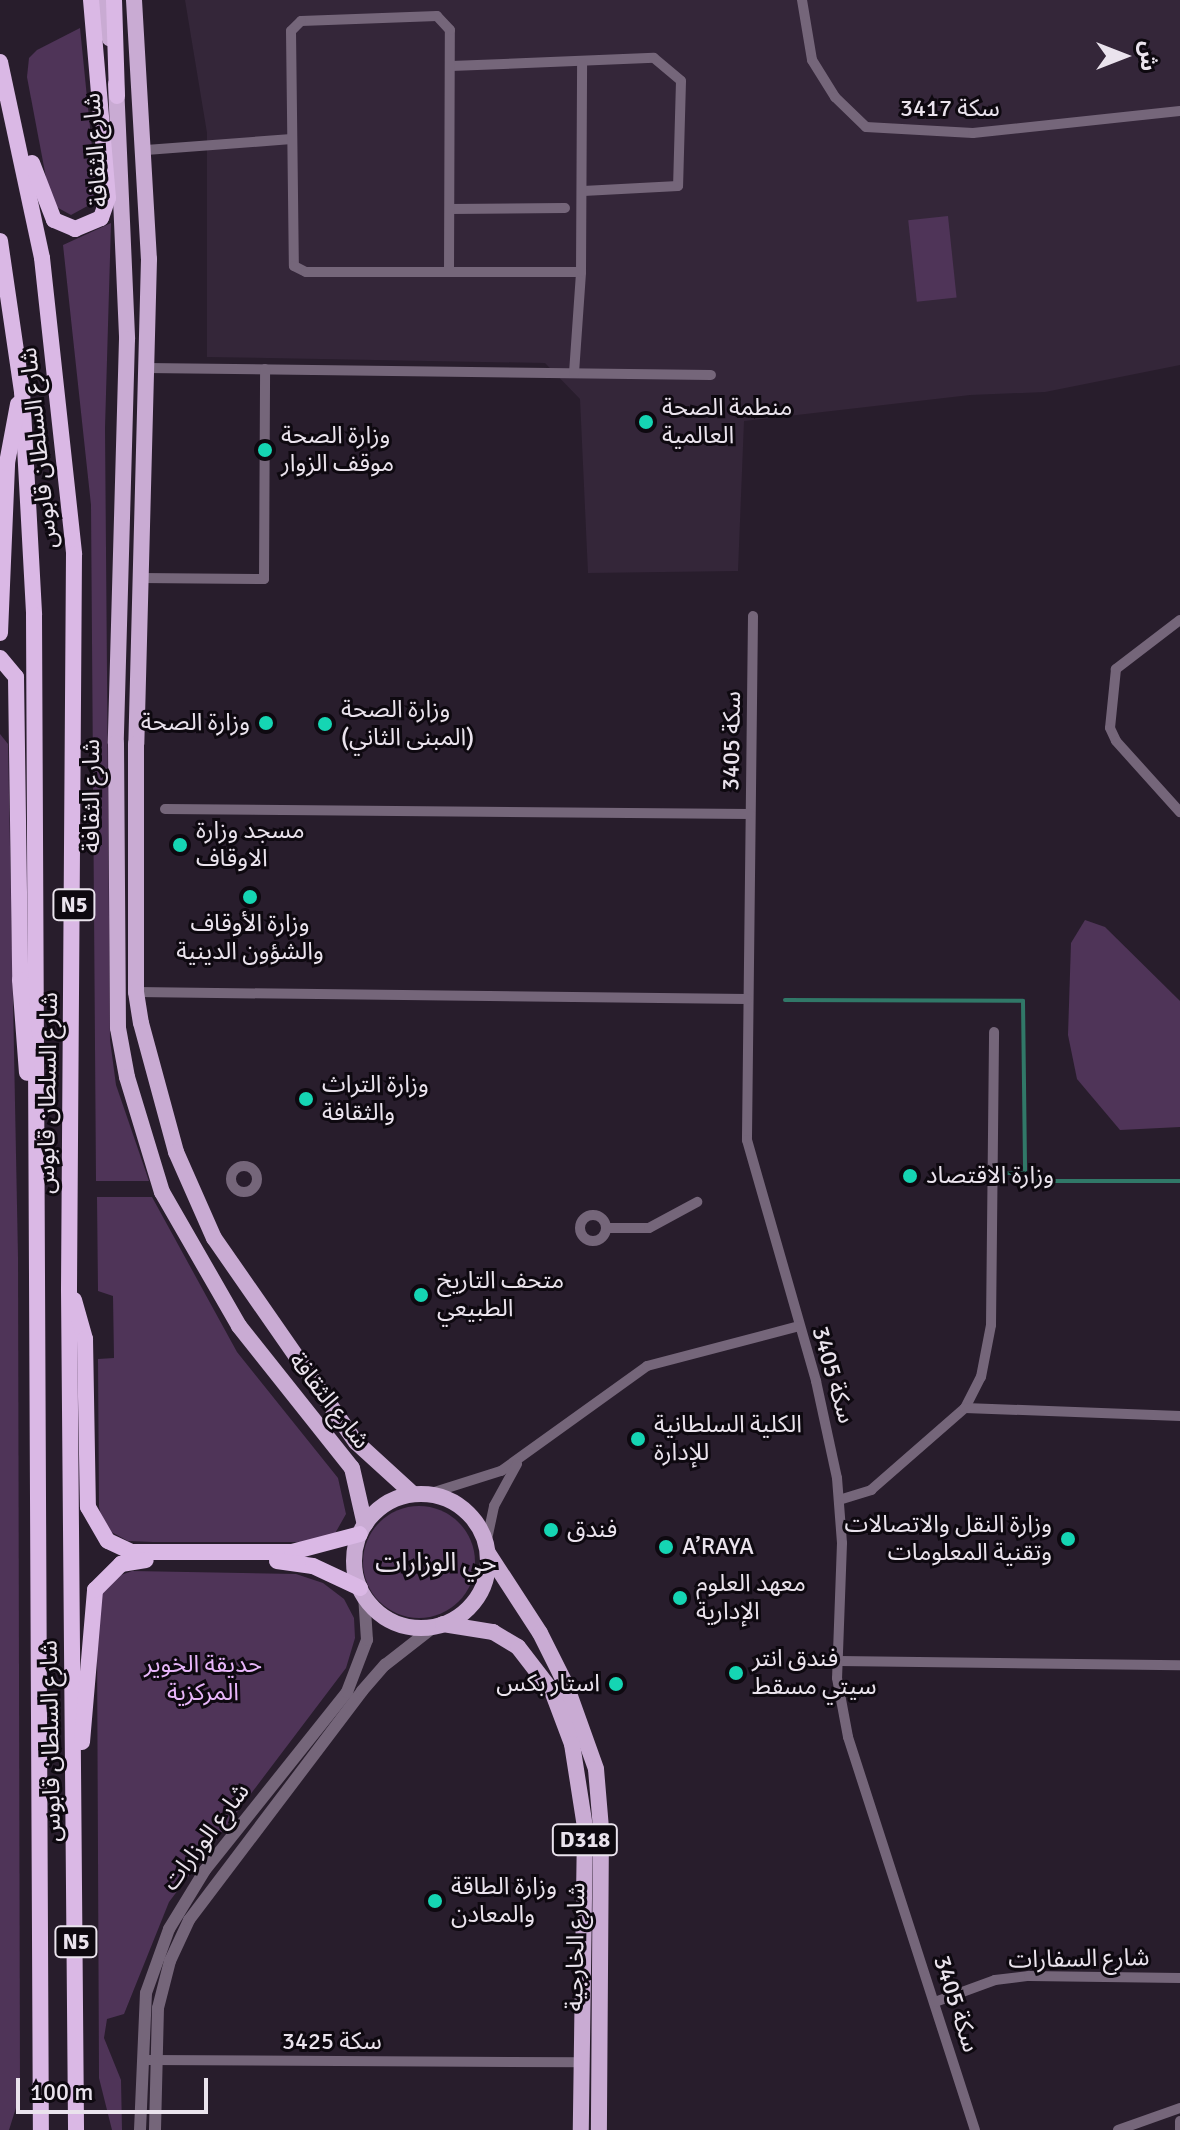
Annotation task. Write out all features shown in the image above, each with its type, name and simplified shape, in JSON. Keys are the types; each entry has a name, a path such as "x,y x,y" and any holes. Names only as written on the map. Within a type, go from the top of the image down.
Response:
{"highway":[{"path":"21,148 54,220 75,229 101,218 108,198 91,0"},
{"path":"114,0 117,96"},
{"name":"شارع السلطان قابوس","path":"0,62 21,148 42,258 74,554 69,1290 76,1754 76,2130"},
{"name":"شارع السلطان قابوس","path":"0,241 22,391 36,714 41,2130"},
{"path":"0,294 6,273"},
{"path":"0,633 7,463 22,391"},
{"path":"0,658 16,677 20,980 37,1207"},
{"path":"0,726 12,732 18,751"},
{"path":"69,1290 85,1339 88,1507 108,1541 132,1552 292,1552 362,1530"},
{"path":"76,1754 87,1718 91,1602 110,1571 133,1561 278,1561 313,1566 362,1591"}],"main road":[{"name":"شارع الثقافة","path":"103,0 117,96 127,339 116,848 116,993 124,1064 152,1164 191,1248 239,1326 352,1468 362,1530"},
{"name":"شارع الثقافة","path":"134,0 146,150 146,368 140,578 136,992 162,1110 188,1185 214,1238 356,1442 421,1494"},
{"path":"116,848 123,984 136,992 125,1007 124,1064"},
{"path":"362,1591 355,1561 362,1530 385,1504 421,1494"},
{"name":"D318","path":"421,1494 468,1513 487,1548"},
{"path":"439,1625 478,1597 487,1548"},
{"name":"شارع الخارجية","path":"487,1548 560,1672 579,1712 596,1769 601,1828 599,2125"},
{"name":"D318","path":"362,1591 398,1624 439,1625"},
{"name":"شارع الخارجية","path":"439,1625 493,1632 518,1647 552,1691 572,1744 585,1827 582,2125"},
{"path":"599,2038 583,2062 599,2089"},
{"path":"582,2125 599,2125"}],"street":[{"name":"سكة 3417","path":"802,0 812,60 835,97 866,127 973,133 1180,111"},
{"path":"449,272 450,30 437,16 301,21 291,31 294,266 306,272 449,272 581,272"},
{"path":"451,66 654,58 681,81 678,186 583,191"},
{"path":"574,373 581,272 582,63"},
{"path":"146,150 292,139"},
{"path":"450,209 565,208"},
{"path":"146,368 711,375"},
{"path":"140,578 264,579 265,369"},
{"name":"سكة 3405","path":"753,616 747,1140 829,1432 839,1500 839,1661 848,1737 975,2130"},
{"path":"1180,620 1116,669 1110,728 1116,741 1180,812"},
{"path":"165,809 750,814"},
{"path":"136,992 747,999"},
{"path":"839,1500 871,1490 965,1408 981,1377 991,1325 994,1032"},
{"path":"606,1228 649,1228 697,1202"},
{"path":"421,1494 478,1482 523,1457 647,1366 799,1326"},
{"path":"965,1408 1180,1416"},
{"path":"487,1548 497,1497 523,1457"},
{"name":"شارع الوزارات","path":"140,2130 146,1993 169,1929 194,1885 356,1676 367,1640 362,1591"},
{"name":"شارع الوزارات","path":"155,2130 154,2061 158,2008 170,1961 205,1894 362,1691 385,1665 439,1625"},
{"path":"839,1661 1180,1665"},
{"name":"شارع السفارات","path":"935,2002 995,1980 1029,1976 1180,1978"},
{"path":"146,1993 146,2055 154,2061"},
{"name":"سكة 3425","path":"154,2061 583,2062"},
{"path":"1118,2130 1180,2108"},
{"path":"1180,2121 1180,2130"}],"shaded area":[{"path":"185,0 1180,0 1180,365 1045,392 970,395 744,421 738,571 588,573 580,399 545,363 207,357 207,133"}],"green space":[{"path":"80,28 95,177 93,203 71,215 51,204 27,77 29,58 37,50"},
{"path":"948,216 957,298 917,302 908,220"},
{"path":"111,223 105,428 110,1040 116,1085 149,1181 96,1181 91,505 63,245"},
{"path":"0,734 8,744 18,1257 20,2095 9,2130 0,2130"},
{"path":"1085,920 1105,927 1180,1001 1180,1127 1120,1130 1077,1079 1068,1035 1071,943"},
{"path":"97,1197 152,1197 237,1352 338,1478 346,1514 333,1537 320,1542 153,1542 128,1541 104,1528 99,1507 98,1359 114,1358 113,1296 98,1291"},
{"path":"419,1506 440,1511 458,1523 470,1541 475,1562 470,1583 458,1601 440,1613 419,1618 398,1613 380,1601 368,1583 363,1562 368,1541 380,1523 398,1511"},
{"name":"حديقة الخوير المركزية","path":"132,1571 296,1574 323,1583 344,1599 354,1618 355,1638 346,1668 169,1902 124,2014 107,2019 104,2038 121,2080 122,2130 112,2130 99,2078 98,1599 110,1579"}],"waterway":[{"path":"785,1000 1023,1001 1025,1173"},
{"path":"1006,1173 1025,1173 1026,1181 1180,1181"}],"place":[{"name":"منطمة الصحة العالمية","path":"646,422"},
{"name":"وزارة الصحة موقف الزوار","path":"265,450"},
{"name":"وزارة الصحة","path":"266,723"},
{"name":"وزارة الصحة (المبنى الثاني)","path":"325,724"},
{"name":"مسجد وزارة الاوقاف","path":"180,845"},
{"name":"وزارة الأوقاف والشؤون الدينية","path":"250,897"},
{"name":"وزارة التراث والثقافة","path":"306,1099"},
{"name":"وزارة الاقتصاد","path":"910,1176"},
{"name":"متحف التاريخ الطبيعي","path":"421,1295"},
{"name":"الكلية السلطانية للإدارة","path":"638,1439"},
{"name":"فندق","path":"551,1530"},
{"name":"وزارة النقل والاتصالات وتقنية المعلومات","path":"1068,1539"},
{"name":"A’RAYA","path":"666,1547"},
{"name":"معهد العلوم الإدارية","path":"680,1598"},
{"name":"فندق انتر سيتي مسقط","path":"736,1673"},
{"name":"استار بكس","path":"616,1684"},
{"name":"وزارة الطاقة والمعادن","path":"435,1901"}],"district":[{"name":"حي الوزارات","path":"436,1564"}]}
